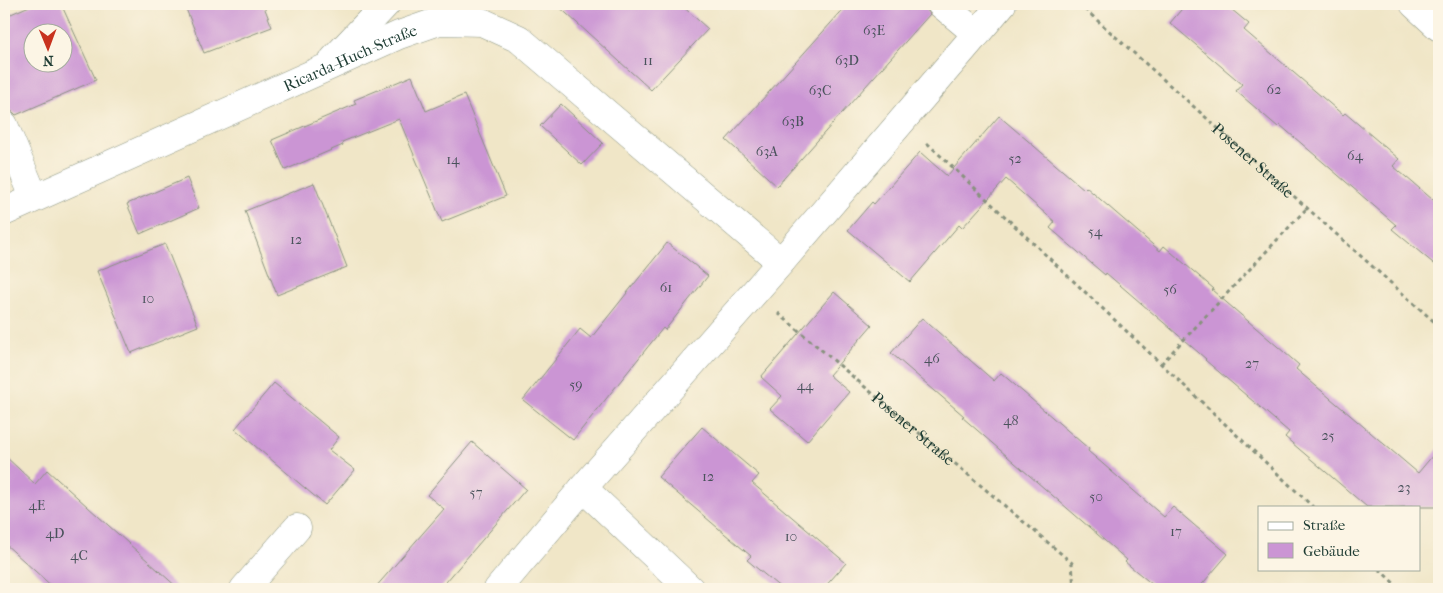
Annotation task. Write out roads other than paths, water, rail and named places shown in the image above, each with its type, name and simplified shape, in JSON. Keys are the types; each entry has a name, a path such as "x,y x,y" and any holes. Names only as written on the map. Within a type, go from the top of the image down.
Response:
{"street":[{"path":"325,69 386,4"},
{"path":"941,4 977,34"},
{"path":"498,589 583,488 781,262 1002,4"},
{"path":"1414,4 1439,27"},
{"name":"Ricarda-Huch-Straße","path":"4,212 398,35 439,21 482,22 490,16 781,262"},
{"path":"4,125 34,197"},
{"path":"583,488 690,589"},
{"path":"244,589 297,528"}]}
